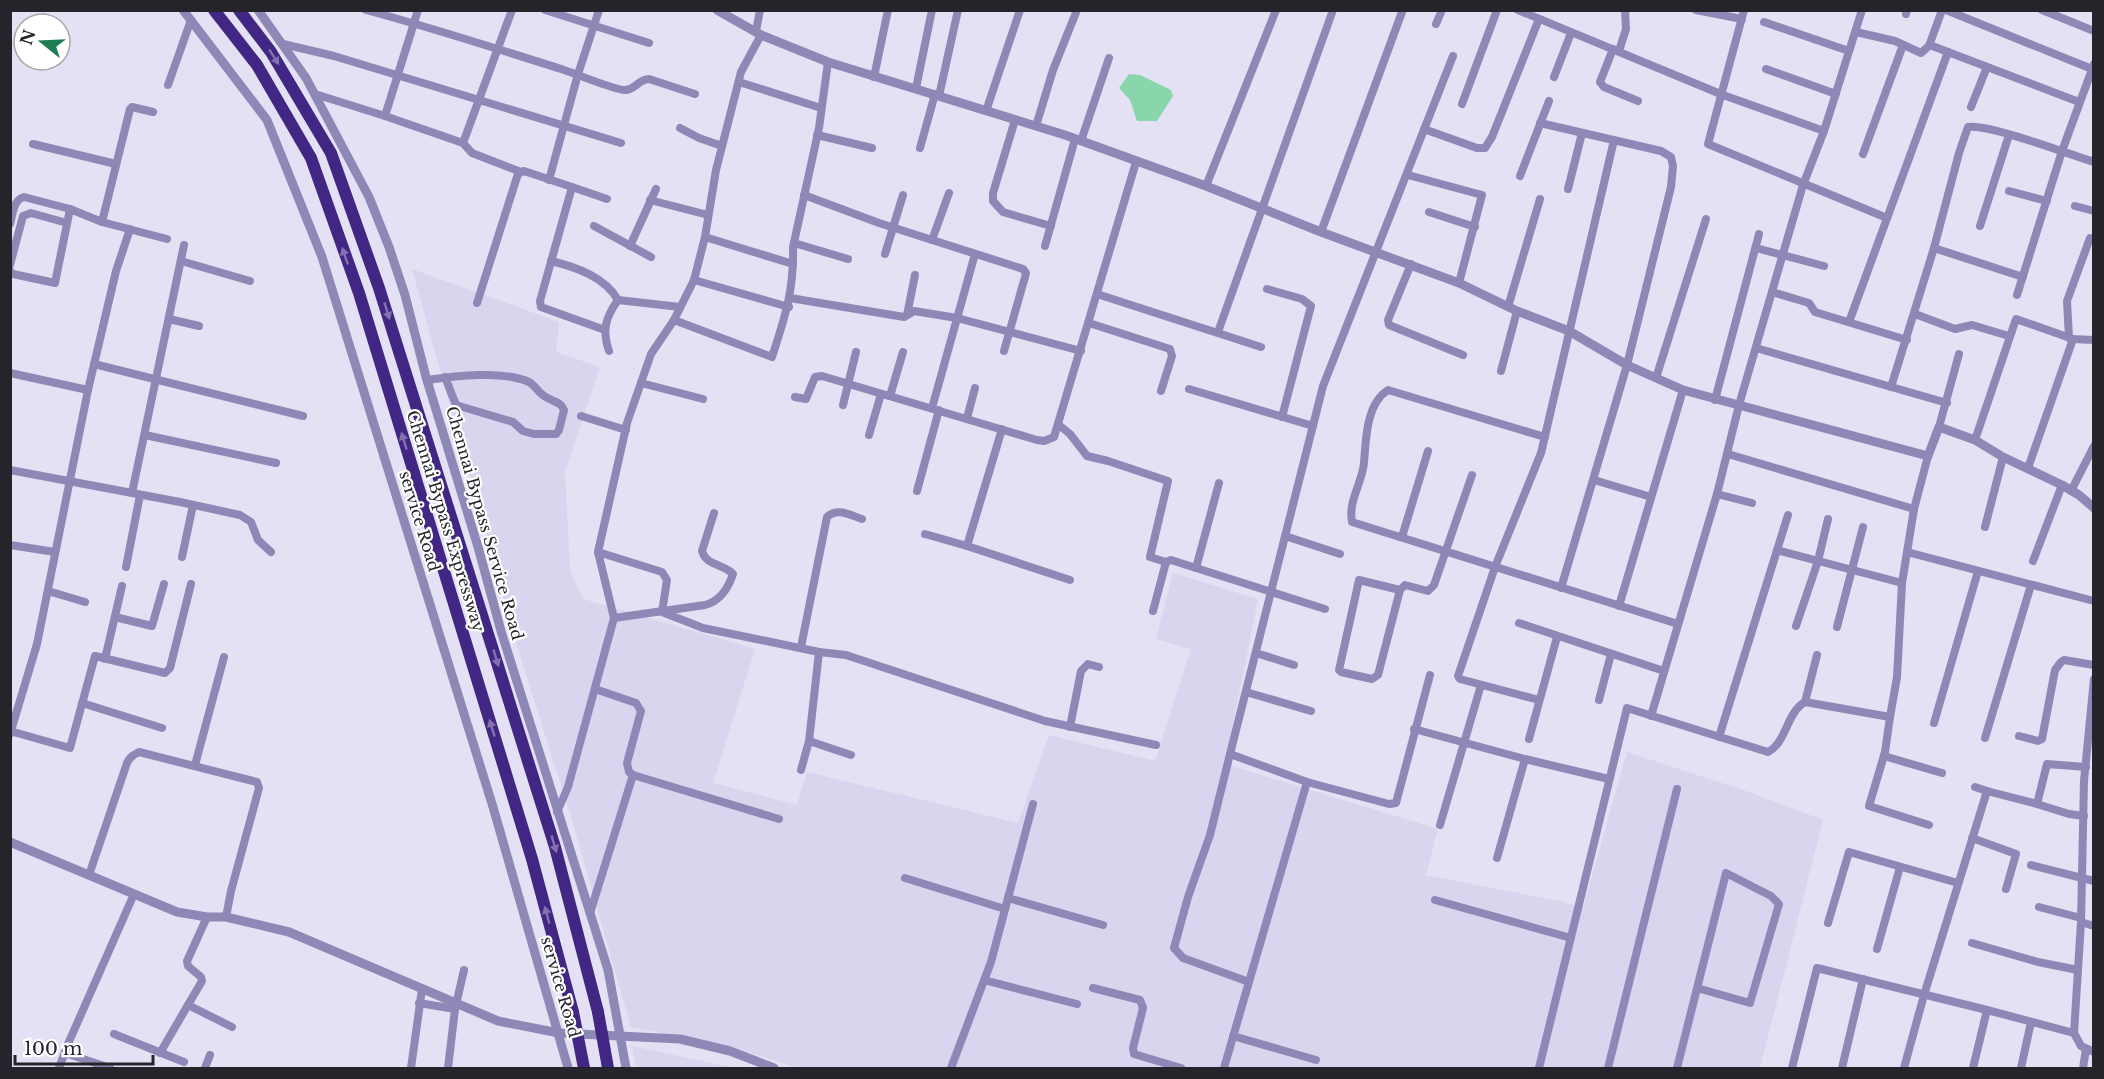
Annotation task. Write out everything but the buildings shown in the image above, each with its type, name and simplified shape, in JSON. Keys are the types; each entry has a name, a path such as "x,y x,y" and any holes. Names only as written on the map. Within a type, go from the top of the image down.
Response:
{"highway":[{"name":"Chennai Bypass Expressway","path":"214,10 257,65 311,158 315,169 362,305 529,848 573,1012 584,1068"},
{"name":"Chennai Bypass Expressway","path":"239,10 271,52 331,153 379,288 555,847 598,1012 608,1068"}],"street":[{"name":"service Road","path":"183,10 267,120 322,257 493,807 568,1068"},
{"name":"Chennai Bypass Service Road","path":"258,10 315,94 369,197 389,247 405,294 427,380 478,547 504,642 608,970 627,1068"},
{"path":"366,10 578,74 621,90 631,89 641,81 649,79 696,94"},
{"path":"385,116 418,10"},
{"path":"463,143 512,10"},
{"path":"545,10 649,43"},
{"path":"549,180 578,74 600,10"},
{"path":"717,10 759,33 828,62 1078,140 1411,264 1569,331 1627,365 1683,390 1928,456"},
{"path":"557,812 568,787 614,618 598,552 626,430 651,354 674,320 694,280 705,237 722,146 741,72 759,33 760,10"},
{"path":"874,77 888,10"},
{"path":"916,88 932,10"},
{"path":"920,148 937,95 958,10"},
{"path":"986,111 1020,10"},
{"path":"1036,126 1053,70 1077,10"},
{"path":"1206,186 1276,10"},
{"path":"1218,332 1333,10"},
{"path":"1436,24 1442,10"},
{"path":"1462,104 1497,10"},
{"path":"1518,10 1723,95 1824,131"},
{"path":"1625,10 1626,29 1600,82 1604,87 1638,101"},
{"path":"1696,10 1743,15 1708,144 1887,218"},
{"path":"1856,32 1894,41 1923,53 1929,46 1944,10 2093,66 2062,152 2017,295"},
{"path":"2042,10 2059,13 2093,29"},
{"path":"1651,716 1717,494 1739,405 1803,185 1824,131 1862,11"},
{"path":"1321,232 1402,12"},
{"path":"1424,129 1477,148 1485,148 1492,137 1539,19"},
{"path":"168,85 191,20"},
{"path":"1764,21 1849,51"},
{"path":"1554,76 1571,33"},
{"path":"283,44 334,56 478,102 621,143"},
{"path":"1863,154 1903,45"},
{"path":"1929,46 2079,102"},
{"path":"1849,322 1948,52"},
{"path":"1249,982 1183,958 1174,948 1209,835 1323,386 1453,56"},
{"path":"1045,246 1078,140 1109,58"},
{"path":"674,320 772,357 789,307 794,243 817,135 828,62"},
{"path":"1971,107 1987,67"},
{"path":"1766,69 1836,94"},
{"path":"739,82 821,108"},
{"path":"315,94 463,143 472,153 521,172 607,199"},
{"path":"1520,176 1549,101"},
{"path":"102,222 130,109 132,107 153,112"},
{"path":"1015,120 993,193 993,201 1003,212 1051,226"},
{"path":"1540,123 1666,153 1671,157 1673,166 1671,187 1627,365 1561,588"},
{"path":"1891,387 1915,314 1968,127 1974,126 2009,135 2094,162"},
{"path":"680,128 722,146"},
{"path":"1568,189 1582,133"},
{"path":"817,135 872,148"},
{"path":"1980,226 2009,135"},
{"path":"1539,700 1460,679 1458,676 1495,567 1541,453 1614,140"},
{"path":"33,144 116,164"},
{"path":"795,398 806,399 813,380 818,376 1044,441 1054,437 1136,162"},
{"path":"477,303 517,177 521,172"},
{"path":"1408,175 1482,195 1459,283"},
{"path":"572,187 540,301 541,307 604,330"},
{"path":"630,246 656,189"},
{"path":"2009,191 2047,201"},
{"path":"932,240 949,193"},
{"path":"804,195 893,227 1023,269 1026,273 1004,351"},
{"path":"885,254 903,195"},
{"path":"10,224 16,202 24,197 70,209 102,222 167,239"},
{"path":"1501,371 1513,309 1540,199"},
{"path":"650,200 708,215"},
{"path":"2075,206 2094,211"},
{"path":"10,272 55,282 70,209"},
{"path":"1429,212 1474,227"},
{"path":"10,265 23,216 31,213 67,223"},
{"path":"1656,378 1706,219"},
{"path":"594,226 651,257"},
{"path":"130,229 116,271 88,390 37,644 11,732 70,748 95,656 165,673 170,668 191,584"},
{"path":"1715,400 1759,234"},
{"path":"705,237 793,264"},
{"path":"2028,468 2071,338 2067,301 2090,238"},
{"path":"794,243 848,259"},
{"path":"126,567 145,435 184,245"},
{"path":"1756,248 1824,266"},
{"path":"1934,248 2023,277"},
{"path":"917,491 957,318 975,254"},
{"path":"181,261 250,281"},
{"path":"551,261 587,273 618,300 681,307"},
{"path":"1411,264 1388,320 1389,326 1463,355"},
{"path":"907,315 915,275"},
{"path":"694,280 789,307"},
{"path":"1267,289 1302,298 1311,306 1282,417"},
{"path":"1772,292 1809,303 1815,312 1907,340"},
{"path":"1097,294 1261,347"},
{"path":"790,298 904,317 914,311 957,318 1081,351"},
{"path":"609,351 604,330 609,313 618,300"},
{"path":"1915,314 1955,329 1972,325 2009,336"},
{"path":"168,319 199,326"},
{"path":"1975,440 2016,320 2071,338 2094,340"},
{"path":"1089,323 1170,349 1172,356 1161,391"},
{"path":"1756,348 1947,403"},
{"path":"843,405 856,352"},
{"path":"890,396 903,352"},
{"path":"1929,825 1869,806 1884,756 1898,677 1902,583 1914,509 1928,456 1947,403 1959,354"},
{"path":"94,364 303,416"},
{"path":"10,373 88,390"},
{"path":"427,380 446,377 489,375 529,382 544,397 562,405 564,410 559,430 556,434 534,434 524,431 513,422 456,405 446,377"},
{"path":"640,382 703,399"},
{"path":"967,418 975,388"},
{"path":"1189,389 1313,426"},
{"path":"1545,437 1388,390 1376,401 1370,419 1363,450 1364,462 1350,512 1352,522 1678,624"},
{"path":"1619,606 1683,390"},
{"path":"869,435 882,394"},
{"path":"581,416 626,430"},
{"path":"1059,425 1070,434 1087,456 1168,481 1150,557 1166,562 1171,560 1325,609"},
{"path":"1939,427 1975,440 2003,457 2062,485 2094,508"},
{"path":"967,546 1002,429"},
{"path":"145,435 276,463"},
{"path":"2071,491 2094,446"},
{"path":"1402,537 1428,451"},
{"path":"1728,454 1914,509"},
{"path":"1985,527 2003,457"},
{"path":"10,470 244,517 251,522 258,540 271,552"},
{"path":"1400,590 1359,580 1340,672 1376,678 1400,590 1405,585 1423,591 1431,590 1472,475"},
{"path":"1594,480 1651,497"},
{"path":"1196,568 1218,483"},
{"path":"2033,561 2062,485"},
{"path":"1717,494 1752,503"},
{"path":"182,557 193,505"},
{"path":"801,647 827,517 838,511 862,519"},
{"path":"614,618 662,612 715,602 720,598 732,577 731,571 703,557 703,546 714,513"},
{"path":"1719,737 1788,515"},
{"path":"1796,626 1818,561 1828,519"},
{"path":"1837,627 1863,527"},
{"path":"925,534 1070,580"},
{"path":"1285,536 1340,554"},
{"path":"10,545 55,552"},
{"path":"1777,550 1902,583"},
{"path":"598,552 662,572 667,580 662,612"},
{"path":"1907,552 2094,601"},
{"path":"1153,611 1166,562"},
{"path":"1934,723 1978,571"},
{"path":"115,617 152,626 164,584"},
{"path":"1985,738 2031,585"},
{"path":"105,659 122,586"},
{"path":"48,591 85,602"},
{"path":"662,612 703,628 819,652 846,655 1045,721 1156,745"},
{"path":"1519,623 1664,671"},
{"path":"1529,739 1557,637"},
{"path":"801,770 809,741 819,652"},
{"path":"1256,653 1294,665"},
{"path":"1599,700 1611,654"},
{"path":"1539,1068 1627,708 1768,752 1778,742 1796,709 1805,702 1817,655"},
{"path":"195,765 224,657"},
{"path":"2019,736 2038,741 2042,739 2055,670 2061,662 2064,660 2094,665"},
{"path":"1070,727 1081,671 1088,664 1099,667"},
{"path":"1230,754 1307,782 1394,804 1398,799 1414,729 1430,675"},
{"path":"2083,1068 2090,1050 2081,1046 2074,1033 2081,920 2086,767 2094,679"},
{"path":"1440,825 1481,685"},
{"path":"595,689 640,706 641,711 627,763 629,772 633,775 779,819"},
{"path":"1246,692 1311,711"},
{"path":"1805,702 1890,717"},
{"path":"82,703 162,728"},
{"path":"1414,729 1609,779"},
{"path":"809,741 851,754"},
{"path":"89,875 130,757 139,752 254,781 259,785 226,917"},
{"path":"1884,756 1942,773"},
{"path":"1497,858 1525,759"},
{"path":"2037,804 2048,764 2086,767"},
{"path":"590,913 633,775"},
{"path":"1224,1068 1307,782"},
{"path":"1975,787 2069,814 2084,816"},
{"path":"1608,1068 1677,789"},
{"path":"1904,1068 1987,791"},
{"path":"951,1068 984,980 1033,804"},
{"path":"1972,838 2016,854 2006,889"},
{"path":"10,842 177,912 207,917 226,917 289,932 456,1006 498,1021 559,1033 688,1041 730,1052 774,1068"},
{"path":"1828,923 1850,852 1958,884"},
{"path":"2031,864 2094,881"},
{"path":"1877,949 1900,867"},
{"path":"1677,1068 1697,988 1706,953 1726,873 1771,896 1779,904 1750,1003 1697,988"},
{"path":"905,878 1005,909"},
{"path":"59,1068 134,894"},
{"path":"1008,898 1103,925"},
{"path":"1435,900 1571,938"},
{"path":"2039,907 2094,926"},
{"path":"160,1053 202,981 201,976 188,966 187,961 207,917"},
{"path":"1972,943 2038,962 2078,970"},
{"path":"1792,1068 1816,968 2074,1033"},
{"path":"448,1068 456,1006 464,970"},
{"path":"1842,1068 1863,979"},
{"path":"984,980 1077,1004"},
{"path":"1093,988 1140,1000 1143,1008 1133,1048 1134,1054 1181,1068"},
{"path":"411,1068 422,989"},
{"path":"419,1003 456,1006"},
{"path":"188,1005 232,1027"},
{"path":"1973,1068 1987,1010"},
{"path":"2021,1068 2031,1022"},
{"path":"114,1034 184,1062"},
{"path":"1233,1036 1316,1060"},
{"path":"65,1053 111,1068"},
{"path":"205,1068 210,1055"}],"shaded area":[{"path":"1129,74 1140,75 1171,90 1173,96 1157,121 1137,121 1130,100 1119,88"},
{"path":"412,269 559,322 556,352 600,367 565,472 570,572 583,599 755,649 713,783 797,805 807,772 1018,823 1049,735 1155,761 1191,649 1156,639 1173,573 1258,599 1225,764 1438,829 1426,875 1564,902 1583,908 1627,752 1749,792 1823,820 1760,1068 799,1068 720,1044 631,1027 571,817 517,646"},
{"path":"632,1046 735,1068 636,1068"}]}
